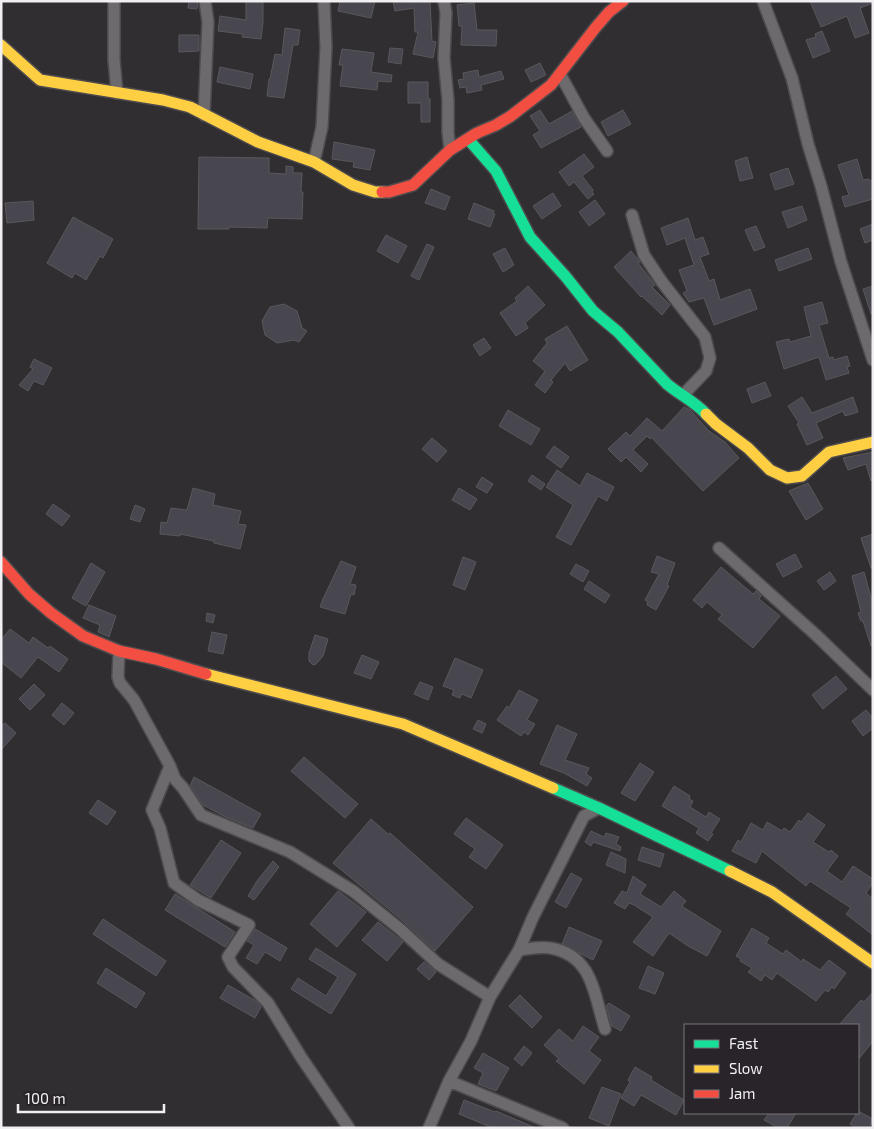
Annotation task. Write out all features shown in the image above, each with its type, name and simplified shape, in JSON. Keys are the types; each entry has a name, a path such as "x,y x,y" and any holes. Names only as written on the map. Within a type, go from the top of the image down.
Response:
{"street":[{"path":"114,1 114,60 117,93"},
{"path":"204,115 208,22 205,1"},
{"path":"314,162 322,127 326,47 324,1"},
{"path":"444,1 446,13 444,58 450,150"},
{"path":"1,45 40,80 163,100 190,107 258,142 314,162 354,185 375,192 389,192 413,185 450,150 477,133 496,126 541,94 560,74 603,20 623,1"},
{"path":"763,1 792,78 808,144 841,262 872,356"},
{"path":"560,74 584,118 607,151"},
{"path":"468,138 496,171 505,192 530,237 566,276 593,311 618,332 667,384 696,403 716,424 748,448 770,470 787,478 802,476 829,452 873,442"},
{"path":"632,215 644,255 662,282 705,337 710,358 706,371 682,395"},
{"path":"719,548 816,634 873,690"},
{"path":"1,562 29,594 83,636 119,651 403,724 599,808 772,892 873,963"},
{"path":"119,651 118,678 120,683 134,700 170,766 174,779 183,788 201,815 290,852 353,891 400,929 438,964 490,997"},
{"path":"170,766 152,810 160,828 174,883 198,900 249,925 228,957 233,967 268,1003 301,1057 349,1128"},
{"path":"429,1128 449,1081 471,1041 490,997 519,950 533,917 584,816 599,808"},
{"path":"519,950 549,947 572,955 581,961 590,976 605,1030"},
{"path":"449,1081 563,1128"}],"building":[{"path":"189,1 198,1 197,9 188,8"},
{"path":"246,1 263,1 261,39 242,37 243,34 218,31 220,16 246,20"},
{"path":"340,1 375,1 371,18 338,11"},
{"path":"393,1 430,1 432,41 436,42 433,58 413,54 418,32 415,32 414,8 395,11"},
{"path":"810,1 873,1 873,3 860,8 869,33 855,38 847,16 821,27"},
{"path":"474,3 477,30 497,30 496,46 461,45 462,26 459,26 457,5"},
{"path":"285,28 300,30 298,45 293,45 284,98 267,96 275,54 282,55"},
{"path":"822,31 830,51 813,58 806,40 816,37 815,34"},
{"path":"179,35 199,35 199,51 179,52"},
{"path":"390,48 403,49 401,64 388,62"},
{"path":"342,49 374,53 371,72 392,75 391,82 378,81 377,90 340,86 343,65 339,65"},
{"path":"540,63 546,75 531,82 525,70"},
{"path":"220,67 253,74 250,89 217,82"},
{"path":"478,70 479,77 501,71 504,79 481,85 482,90 467,93 466,87 460,88 458,80 464,79 463,73"},
{"path":"408,82 428,82 430,122 421,122 421,103 408,103"},
{"path":"540,110 549,124 572,111 581,127 541,148 533,135 540,131 530,116"},
{"path":"623,110 631,124 608,136 601,122"},
{"path":"334,142 375,150 370,170 353,167 354,162 332,159"},
{"path":"584,154 594,167 582,176 593,190 594,194 588,199 574,182 569,186 559,172"},
{"path":"199,157 269,158 269,173 286,174 286,166 293,167 293,173 302,173 302,219 268,218 267,228 229,227 229,229 198,229"},
{"path":"747,157 753,178 740,181 735,161"},
{"path":"857,159 863,180 873,180 873,199 845,207 842,197 849,195 838,165"},
{"path":"788,168 794,184 775,190 770,174"},
{"path":"431,189 450,197 445,210 425,203"},
{"path":"553,193 561,206 542,219 533,206"},
{"path":"595,200 605,214 589,226 579,212"},
{"path":"33,201 34,220 7,223 5,203"},
{"path":"474,203 494,211 493,214 495,214 490,227 468,219"},
{"path":"802,206 807,220 788,228 782,212"},
{"path":"73,217 113,239 103,258 100,256 86,280 75,273 72,278 47,263"},
{"path":"688,218 695,240 703,237 709,254 700,257 709,281 714,279 720,300 750,289 757,309 714,325 704,298 689,302 683,293 687,291 679,270 694,265 685,238 667,245 661,228"},
{"path":"873,224 873,240 865,243 860,229"},
{"path":"756,226 765,247 754,251 745,230"},
{"path":"386,235 407,246 398,263 377,251"},
{"path":"427,244 434,247 419,280 411,276"},
{"path":"505,248 514,265 503,272 493,254"},
{"path":"808,248 812,259 779,271 775,260"},
{"path":"631,251 655,285 652,287 670,305 662,315 641,297 614,267"},
{"path":"528,286 545,305 525,323 528,328 516,336 500,313 517,301 515,298"},
{"path":"873,286 873,314 871,314 863,289"},
{"path":"822,302 828,323 819,325 829,358 833,357 834,360 847,356 850,366 847,367 849,373 826,380 819,357 784,369 776,342 789,339 790,342 811,336 804,307"},
{"path":"284,304 297,311 302,328 307,331 299,342 294,340 277,343 265,335 262,321 270,307"},
{"path":"567,326 588,360 570,371 565,363 551,380 553,382 545,393 535,385 545,371 533,361 547,343 545,339"},
{"path":"484,338 491,348 480,356 473,345"},
{"path":"34,359 52,368 43,385 34,381 28,391 19,385 33,369 30,367"},
{"path":"765,382 771,396 752,403 747,389"},
{"path":"802,397 812,413 853,397 858,412 845,416 843,411 816,423 823,438 807,445 797,424 799,423 788,406"},
{"path":"684,407 690,410 709,431 725,442 739,458 703,491 651,437 650,439 647,436 633,450 648,464 641,472 626,457 621,462 608,449 626,432 630,436 647,418 662,431"},
{"path":"508,410 540,429 531,445 499,426"},
{"path":"432,438 447,451 437,462 422,449"},
{"path":"554,446 569,457 561,468 546,457"},
{"path":"873,452 873,480 871,481 866,464 848,470 843,458"},
{"path":"557,470 580,486 587,473 614,487 607,501 598,496 571,545 556,537 573,505 546,487"},
{"path":"532,475 545,484 541,490 528,481"},
{"path":"482,477 493,484 487,493 476,487"},
{"path":"808,483 823,509 806,520 789,491"},
{"path":"193,488 215,494 213,505 241,511 238,524 246,525 240,549 180,534 180,536 160,534 161,522 167,523 171,508 187,510"},
{"path":"459,488 477,499 470,510 452,500"},
{"path":"53,504 70,516 62,526 46,514"},
{"path":"135,505 145,509 140,522 130,519"},
{"path":"873,534 873,568 871,568 861,538"},
{"path":"795,554 802,567 783,577 776,564"},
{"path":"657,556 675,563 667,585 669,586 656,610 647,605 648,602 645,600 659,574 651,572"},
{"path":"463,557 476,562 465,590 453,585"},
{"path":"341,561 356,567 350,584 356,585 354,595 351,594 345,614 320,607"},
{"path":"91,563 105,572 86,606 72,598"},
{"path":"576,564 589,571 583,582 570,574"},
{"path":"721,567 753,594 756,591 761,596 759,599 780,616 753,648 718,619 722,615 707,602 702,608 693,600"},
{"path":"830,572 836,581 824,590 817,581"},
{"path":"864,572 873,605 873,646 871,646 863,621 861,621 858,613 861,612 852,576"},
{"path":"589,581 610,595 605,603 584,589"},
{"path":"89,605 116,616 109,637 98,632 100,625 83,618"},
{"path":"207,613 215,615 213,623 206,621"},
{"path":"10,629 29,643 33,637 68,659 59,672 38,657 21,678 1,662 1,640"},
{"path":"212,632 227,635 223,654 208,651"},
{"path":"315,635 328,639 323,656 313,665 309,661 309,653"},
{"path":"362,655 379,662 371,679 354,673"},
{"path":"455,658 483,670 471,698 462,694 460,698 452,695 454,690 443,686"},
{"path":"836,676 847,689 823,709 812,695"},
{"path":"420,682 433,687 428,700 414,694"},
{"path":"34,684 45,695 30,710 19,699"},
{"path":"519,690 538,700 527,720 535,724 528,735 524,732 521,736 497,720 507,706 509,708"},
{"path":"62,703 74,713 64,725 52,715"},
{"path":"866,710 873,718 873,728 863,736 852,721"},
{"path":"478,720 486,724 482,733 473,729"},
{"path":"5,723 16,733 1,750 1,726"},
{"path":"557,725 577,734 565,760 589,768 586,774 592,778 587,786 564,773 540,764"},
{"path":"304,757 358,804 345,818 291,771"},
{"path":"640,763 654,772 635,801 621,793"},
{"path":"194,777 261,814 253,828 203,805 190,786"},
{"path":"674,786 690,796 689,799 693,801 690,807 706,817 709,812 720,819 708,841 696,833 699,828 662,806"},
{"path":"98,800 116,812 107,825 89,813"},
{"path":"808,813 825,825 813,842 829,852 831,850 838,856 827,871 842,882 853,866 873,879 873,883 866,893 873,899 873,935 846,914 851,908 810,881 806,886 762,851 756,863 732,851 738,840 741,842 751,823 763,830 767,822 782,831 784,828 790,832 799,820 801,822"},
{"path":"466,818 503,845 486,869 469,857 475,849 454,834"},
{"path":"371,819 388,834 390,833 473,907 435,951 403,921 333,863"},
{"path":"591,831 604,837 606,833 619,837 616,844 621,847 620,851 593,842 591,846 585,842"},
{"path":"221,840 241,853 211,898 190,885"},
{"path":"642,847 664,854 660,867 638,860"},
{"path":"611,852 626,859 625,873 606,865"},
{"path":"273,861 279,867 254,900 248,896"},
{"path":"571,873 582,879 566,908 555,902"},
{"path":"633,876 646,885 640,894 661,907 674,891 686,901 683,907 721,931 707,956 669,933 653,956 633,942 653,917 629,903 625,909 614,903 622,891 627,893"},
{"path":"338,891 366,912 337,947 310,924"},
{"path":"175,894 235,932 225,947 165,910"},
{"path":"103,919 166,961 156,976 93,934"},
{"path":"378,922 403,942 387,961 362,940"},
{"path":"569,927 602,941 593,960 562,944"},
{"path":"752,928 769,938 766,943 783,954 786,950 802,962 803,959 820,970 829,960 846,973 834,989 832,987 828,992 825,990 816,1001 777,973 772,980 765,975 761,981 748,972 752,968 740,961 741,959 736,956"},
{"path":"255,929 287,948 280,961 265,952 257,964 246,958 254,945 247,941"},
{"path":"316,948 356,974 331,1014 291,989 298,978 326,996 338,977 309,959"},
{"path":"424,962 436,972 429,980 417,969"},
{"path":"648,966 664,973 655,994 639,988"},
{"path":"106,968 145,993 136,1008 97,983"},
{"path":"228,985 256,1001 261,1007 255,1018 220,998"},
{"path":"873,992 873,1041 859,1059 859,1024 840,1024 861,1000 864,1002"},
{"path":"520,995 542,1017 532,1028 509,1006"},
{"path":"609,1003 630,1016 621,1031 612,1026 606,1006"},
{"path":"583,1026 599,1037 589,1051 601,1060 584,1084 556,1061 559,1059 544,1045 559,1029 573,1041"},
{"path":"524,1046 532,1053 522,1066 514,1059"},
{"path":"483,1053 509,1068 496,1091 478,1084 483,1073 474,1068"},
{"path":"635,1067 652,1077 651,1080 684,1100 676,1115 641,1095 634,1106 621,1098 630,1082 628,1080"},
{"path":"602,1087 621,1094 609,1126 589,1118"},
{"path":"464,1100 536,1128 493,1128 459,1114"},
{"path":"859,1112 873,1119 869,1128 856,1128 850,1124"},
{"path":"768,1114 795,1114 787,1128 778,1128 764,1120"}],"traffic: fast":[{"path":"468,139 496,171 530,237 593,311 618,332 667,384 697,405 706,414"},
{"path":"553,788 730,871"}],"traffic: slow":[{"path":"1,45 40,80 163,100 190,107 258,142 314,162 353,185 375,192 382,192"},
{"path":"706,414 748,448 770,470 787,478 802,476 829,452 873,442"},
{"path":"206,674 403,724 553,788"},
{"path":"730,871 772,892 873,963"}],"traffic: jam":[{"path":"382,192 389,192 413,185 450,150 477,133 511,116 551,85 596,27 609,12 623,1"},
{"path":"1,562 29,594 83,636 119,651 156,659 206,674"}]}
